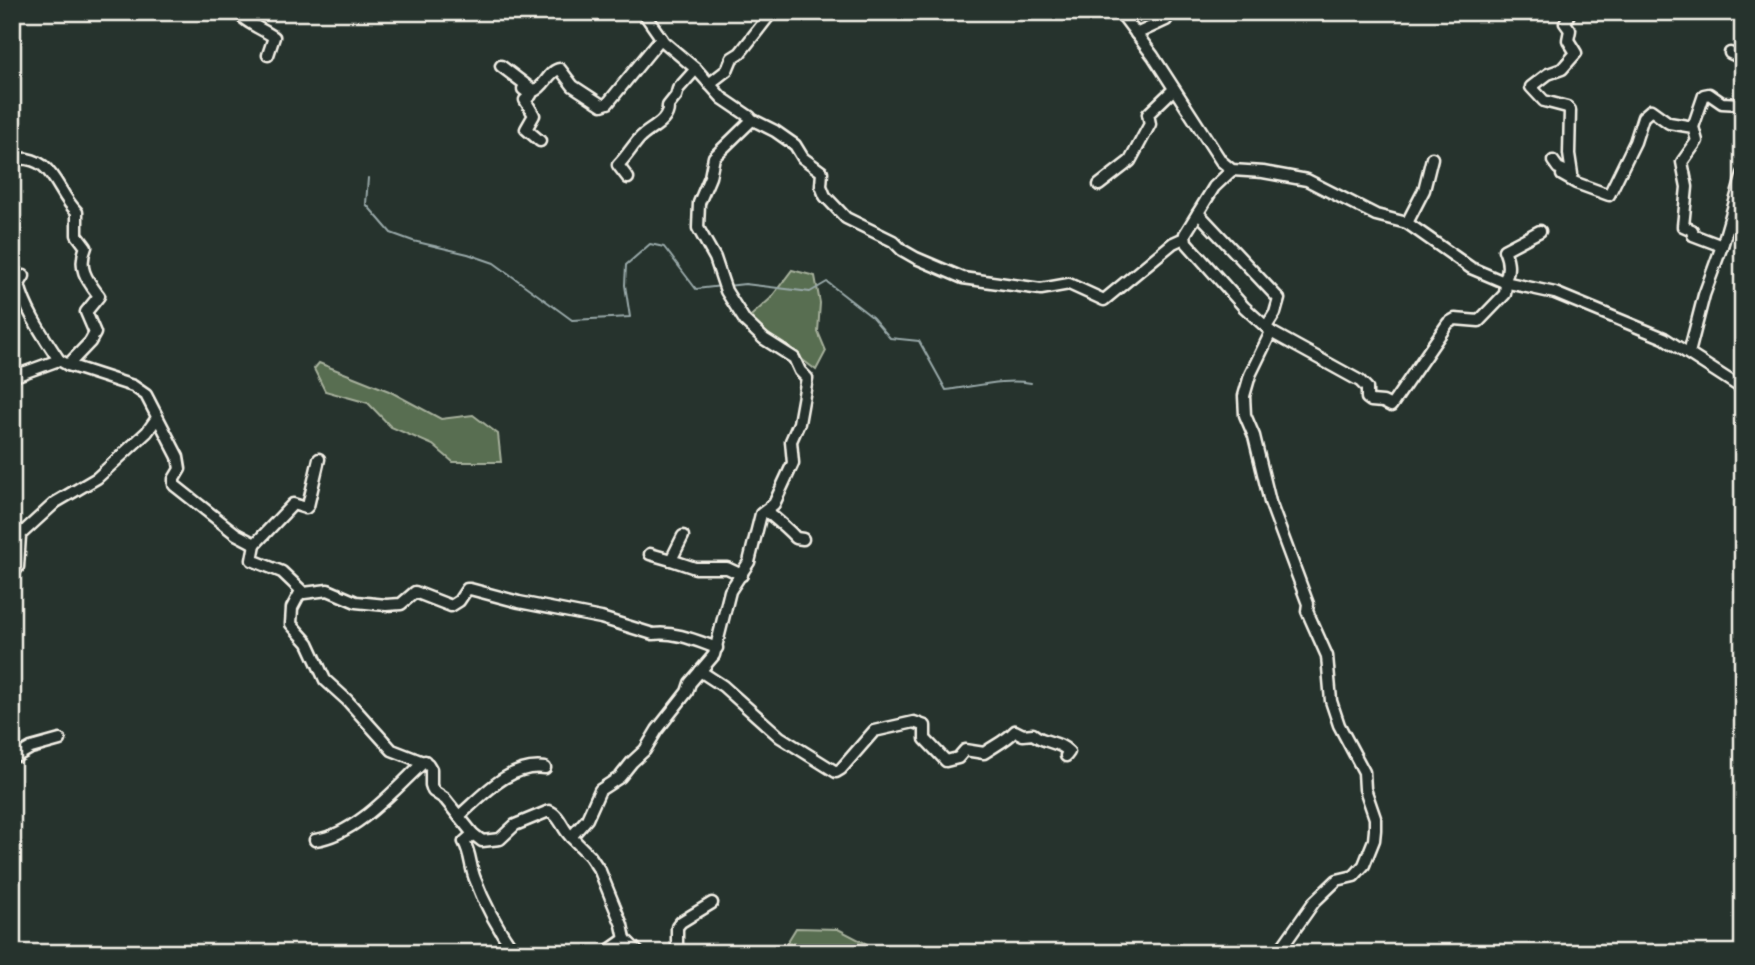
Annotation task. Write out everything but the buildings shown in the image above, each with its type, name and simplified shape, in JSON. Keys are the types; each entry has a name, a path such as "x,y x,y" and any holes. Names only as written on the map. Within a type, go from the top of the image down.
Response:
{"street":[{"path":"237,12 245,21 274,37 268,55"},
{"path":"643,12 661,38 696,69 722,99 751,119 782,135 795,145 803,158 822,172 821,186 825,196 849,220 893,241 916,258 963,278 1041,289 1069,284 1104,300 1173,243 1184,238 1187,228 1214,187 1232,170"},
{"path":"709,84 727,70 732,58 740,53 772,12"},
{"path":"1120,12 1221,161 1232,170 1271,173 1307,180 1376,215 1407,223 1471,268 1505,282 1565,298 1664,338 1743,388"},
{"path":"1136,34 1166,20 1171,12"},
{"path":"1570,12 1565,23 1570,30 1568,40 1576,53 1562,69 1549,73 1531,88 1544,101 1570,110 1569,154 1572,173 1555,164 1558,173 1609,195 1635,142 1643,117 1651,110 1669,123 1693,127"},
{"path":"540,141 526,129 534,116 526,100 530,95 498,69 501,66 534,91 540,88 555,70 560,69 573,86 602,105 608,103 661,38"},
{"path":"1730,53 1743,59"},
{"path":"628,178 618,165 643,135 665,117 678,89 696,69"},
{"path":"1099,185 1130,161 1150,122 1148,114 1174,89"},
{"path":"1722,246 1693,235 1692,230 1683,226 1687,187 1682,162 1697,141 1693,127 1704,95 1709,94 1722,103 1740,104 1743,108"},
{"path":"571,837 587,819 597,794 620,777 645,750 711,659 717,648 730,591 749,562 761,514 774,504 793,463 791,441 799,423 807,378 794,358 755,332 745,321 726,291 715,258 698,228 699,203 710,177 714,157 738,136 751,119"},
{"path":"1407,223 1424,191 1432,158"},
{"path":"12,159 32,160 59,182 66,200 77,212 77,235 86,247 83,270 86,280 99,296 86,312 95,333 90,342 64,362 12,377"},
{"path":"1689,353 1704,295 1722,246 1743,174"},
{"path":"1198,212 1277,296 1279,303 1244,396 1245,415 1254,436 1270,502 1300,577 1308,604 1307,611 1327,656 1331,701 1351,750 1360,762 1365,789 1376,818 1374,840 1364,865 1354,876 1337,880 1314,902 1278,953"},
{"path":"1730,219 1743,222"},
{"path":"1184,238 1244,307 1268,330 1360,381 1367,388 1367,398 1371,401 1391,406 1448,323 1455,319 1479,321 1505,294 1508,264 1504,250 1540,231"},
{"path":"24,276 19,284 20,289 39,328 64,362 133,386 146,395 178,457 180,469 174,478 174,485 236,534 255,544"},
{"path":"12,574 18,567 20,535 56,502 97,478 147,432 157,418"},
{"path":"319,459 308,506 306,508 293,504 255,544 252,560 282,572 301,591 309,593 328,590 356,602 386,604 401,604 415,592 451,606 470,589 519,602 601,618 653,634 690,638 717,648"},
{"path":"766,511 796,538 803,539"},
{"path":"671,560 683,537"},
{"path":"650,554 695,568 727,568 742,575"},
{"path":"301,591 292,608 290,624 308,643 321,674 392,750 425,761 431,769 433,791 445,799 472,834 482,841 500,839 515,825 550,811 557,815 563,828 590,856 600,871 625,939 639,953"},
{"path":"700,671 723,686 780,737 836,772 874,732 914,722 925,726 925,739 946,761 957,758 965,750 984,753 1009,738 1015,731 1023,735 1033,734 1041,741 1064,747 1069,751 1066,756"},
{"path":"12,755 60,740"},
{"path":"315,840 341,831 362,818 425,761"},
{"path":"460,816 493,783 534,766 545,768"},
{"path":"472,834 464,842 469,850 474,878 500,934 515,953"},
{"path":"677,953 677,927 712,903"},
{"path":"605,953 625,939"}],"green space":[{"path":"792,270 815,276 820,303 818,332 826,351 816,370 767,333 745,321 770,299"},
{"path":"319,363 389,391 441,419 473,415 498,434 501,462 453,462 433,445 391,427 368,403 325,391 314,369"},
{"path":"796,928 838,929 869,945 878,953 786,953 785,946"}],"waterway":[{"path":"368,178 366,204 391,233 494,263 572,320 630,317 625,285 626,265 650,244 664,247 696,289 722,286"},
{"path":"727,286 745,284 810,292 827,282 872,317 890,338 919,341 946,390 1000,382 1031,383"}]}
